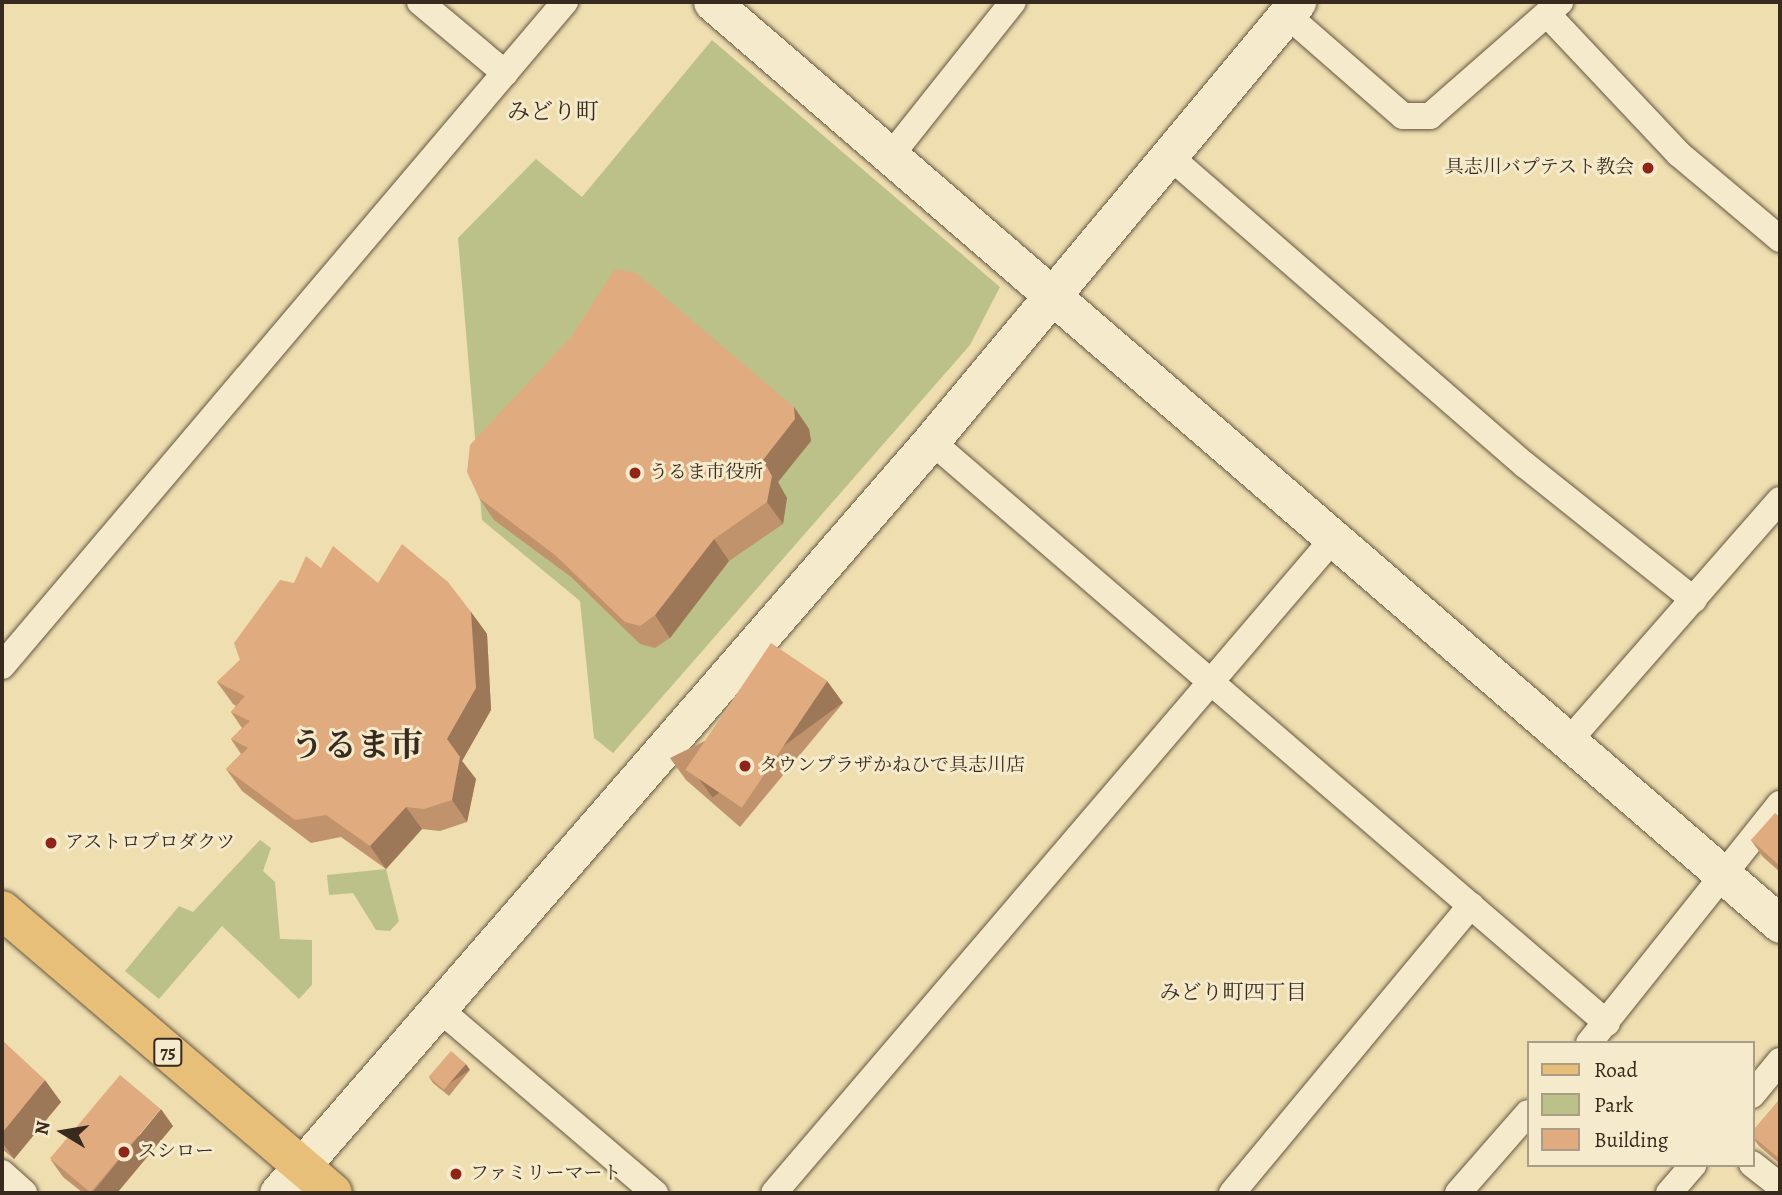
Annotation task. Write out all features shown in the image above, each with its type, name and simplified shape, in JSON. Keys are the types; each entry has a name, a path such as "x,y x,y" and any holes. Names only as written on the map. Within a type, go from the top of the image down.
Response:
{"main road":[{"name":"75","path":"2,910 289,1179 333,1193"}],"street":[{"path":"420,2 505,74"},
{"path":"7,648 565,2"},
{"path":"712,2 892,153 1567,743 1780,924"},
{"path":"892,153 1013,2"},
{"path":"289,1179 931,441 1291,8 1403,116 1430,116 1554,8 1679,154 1780,238"},
{"path":"1167,154 1525,465 1694,600"},
{"path":"931,441 1212,678 1607,1023"},
{"path":"1567,743 1780,500"},
{"path":"774,1193 1212,678 1334,539"},
{"path":"1592,1041 1780,804"},
{"path":"1232,1193 1471,905"},
{"path":"437,1007 655,1193"},
{"path":"1754,1093 1780,1061"},
{"path":"1458,1193 1526,1115"},
{"path":"1754,1166 1780,1186"},
{"path":"1669,1193 1691,1167"},
{"path":"2,1173 24,1193"}],"green space":[{"path":"712,40 1000,287 970,345 613,753 594,738 580,601 482,520 458,238 536,159 582,197"},
{"path":"260,840 271,848 263,871 275,882 280,939 312,940 312,985 299,999 222,926 159,999 125,971 179,906 193,912"},
{"path":"386,869 399,921 390,931 376,930 353,893 329,895 327,875"}],"building":[{"name":"うるま市役所","path":"615,269 636,273 794,407 795,419 763,460 772,476 767,502 714,539 655,615 640,626 625,622 555,555 479,498 467,472 470,445 571,337"},
{"path":"402,544 448,582 471,612 476,688 447,739 460,757 452,800 424,809 406,807 370,846 326,815 295,820 226,769 248,748 231,739 250,721 231,712 245,696 217,682 240,660 234,643 280,580 294,583 306,556 321,568 333,546 378,583"},
{"path":"771,643 827,681 742,808 685,770"},
{"path":"1775,813 1780,817 1780,866 1751,840"},
{"path":"2,1040 45,1080 2,1133"},
{"path":"451,1051 466,1064 444,1090 429,1077"},
{"path":"120,1075 161,1109 91,1193 50,1158"},
{"path":"1780,1099 1780,1159 1754,1138 1754,1130"}],"place":[{"name":"具志川バプテスト教会","path":"1648,168"},
{"name":"うるま市役所","path":"635,473"},
{"name":"タウンプラザかねひで具志川店","path":"745,766"},
{"name":"アストロプロダクツ","path":"51,843"},
{"name":"スシロー","path":"124,1152"},
{"name":"ファミリーマート","path":"456,1174"}],"district":[{"name":"みどり町","path":"553,112"},
{"name":"うるま市","path":"357,745"},
{"name":"みどり町四丁目","path":"1233,992"}]}
